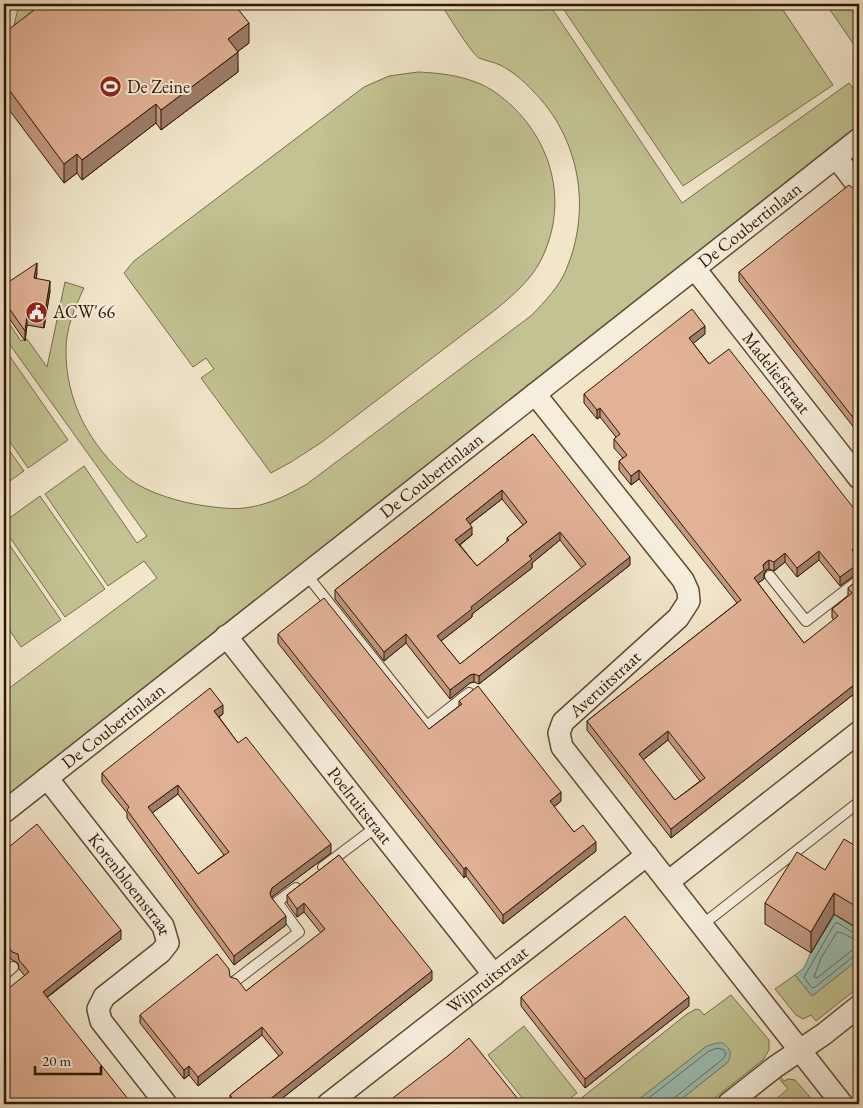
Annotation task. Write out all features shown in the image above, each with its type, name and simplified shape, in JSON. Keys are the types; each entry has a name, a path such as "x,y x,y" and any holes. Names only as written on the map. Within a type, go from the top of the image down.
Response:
{"street":[{"name":"De Coubertinlaan","path":"4,812 859,139"},
{"path":"836,157 859,186"},
{"name":"Madeliefstraat","path":"695,269 859,478"},
{"name":"Averuitstraat","path":"535,394 683,580 688,591 689,601 678,618 563,722 559,733 562,747 842,1104"},
{"name":"Poelruitstraat","path":"226,636 494,975"},
{"path":"668,882 859,732"},
{"name":"Korenbloemstraat","path":"47,778 163,926 166,934 168,943 161,952 104,997 98,1009 101,1021 166,1104"},
{"name":"Wijnruitstraat","path":"328,1104 647,855"},
{"path":"728,1104 859,1006"}],"lane":[{"path":"306,574 427,726 474,690"},
{"path":"770,576 806,621 859,580"},
{"path":"702,925 859,802"},
{"path":"235,981 300,932 277,902 376,827"},
{"path":"4,974 14,967"}],"green space":[{"path":"19,4 53,4 12,34"},
{"path":"444,4 549,4 682,203 849,83 859,96 859,125 4,805 4,692 157,578 144,561 108,586 45,494 84,466 137,543 147,536 8,342 4,344 4,316 21,341 27,339 47,367 65,282 84,288 72,318 66,341 66,349 67,368 75,404 91,437 114,465 128,478 145,488 176,500 234,509 266,503 307,484 532,315 560,282 574,247 579,199 577,175 571,152 562,130 549,110 522,80 504,67 475,55 444,9"},
{"path":"560,4 779,4 833,85 683,186"},
{"path":"826,4 859,4 859,52"},
{"path":"418,72 456,76 483,85 504,99 526,122 538,139 547,158 552,178 555,198 554,219 549,240 541,260 532,274 501,305 322,442 271,473 201,378 214,369 206,358 193,367 124,273 134,261 364,87 389,76"},
{"path":"4,348 68,440 28,468 4,433"},
{"path":"4,443 24,471 4,485"},
{"path":"40,496 105,589 65,617 4,529 4,522"},
{"path":"4,537 61,620 21,647 4,622"},
{"path":"859,959 859,987 816,1021 811,1015 803,1019 796,1015 775,989 795,975 812,996"},
{"path":"731,995 769,1040 769,1050 763,1060 707,1104 675,1104 728,1062 707,1046 633,1104 574,1104 687,1014 696,1009 700,1010 704,1015"},
{"path":"524,1026 577,1093 563,1104 527,1104 488,1055"},
{"path":"780,1076 784,1081 788,1079 795,1080 810,1097 800,1104 770,1104 788,1089 778,1077"}],"water":[{"path":"835,915 857,929 859,925 859,959 812,996 795,975 804,968 811,952"},
{"path":"723,1043 728,1047 730,1056 728,1062 675,1104 633,1104 707,1046"}],"building":[{"name":"De Zeine","path":"42,4 234,4 249,23 228,39 238,52 161,110 156,104 82,160 77,154 64,164 4,83 4,33"},
{"path":"849,185 859,190 859,425 739,272"},
{"path":"37,263 34,278 50,281 44,318 27,315 25,331 4,301 4,285"},
{"path":"692,309 705,326 689,338 709,364 729,349 859,515 859,544 852,550 859,559 859,565 840,577 819,551 797,568 785,553 774,562 769,560 766,562 763,565 764,570 754,578 804,643 838,616 832,609 852,593 848,588 859,579 859,681 671,829 587,721 741,600 639,470 631,476 619,461 627,455 614,439 620,434 600,408 597,410 584,394","holes":["668,731 705,778 675,800 639,754"]},
{"path":"533,434 630,557 479,676 470,675 450,690 406,634 384,652 335,590","holes":["502,490 527,522 507,538 509,540 477,566 455,540 472,527 466,519","560,532 586,564 460,664 437,636 532,559 529,556"]},
{"path":"324,598 429,729 462,704 459,701 478,686 561,792 550,801 574,832 583,825 596,842 503,915 466,867 464,869 278,634"},
{"path":"210,688 223,705 214,711 238,743 246,737 331,844 272,888 271,897 286,916 234,956 127,810 129,807 102,773","holes":["178,785 229,852 198,874 148,807"]},
{"path":"37,824 121,930 43,992 132,1104 4,1104 4,992 29,972 19,960 18,954 12,952 4,940 4,851"},
{"path":"844,839 859,848 859,903 857,907 834,893 811,932 765,903 797,852 825,870"},
{"path":"339,855 432,971 264,1104 230,1104 234,1101 230,1095 283,1053 262,1027 198,1077 189,1066 184,1070 140,1015 217,954 229,969 230,977 237,979 246,991 325,929 304,903 297,909 287,895"},
{"path":"625,916 689,997 585,1079 521,997"},
{"path":"469,1038 522,1104 385,1104 449,1055"}],"place":[{"name":"De Zeine","path":"111,87"},
{"name":"ACW'66","path":"37,312"}]}
